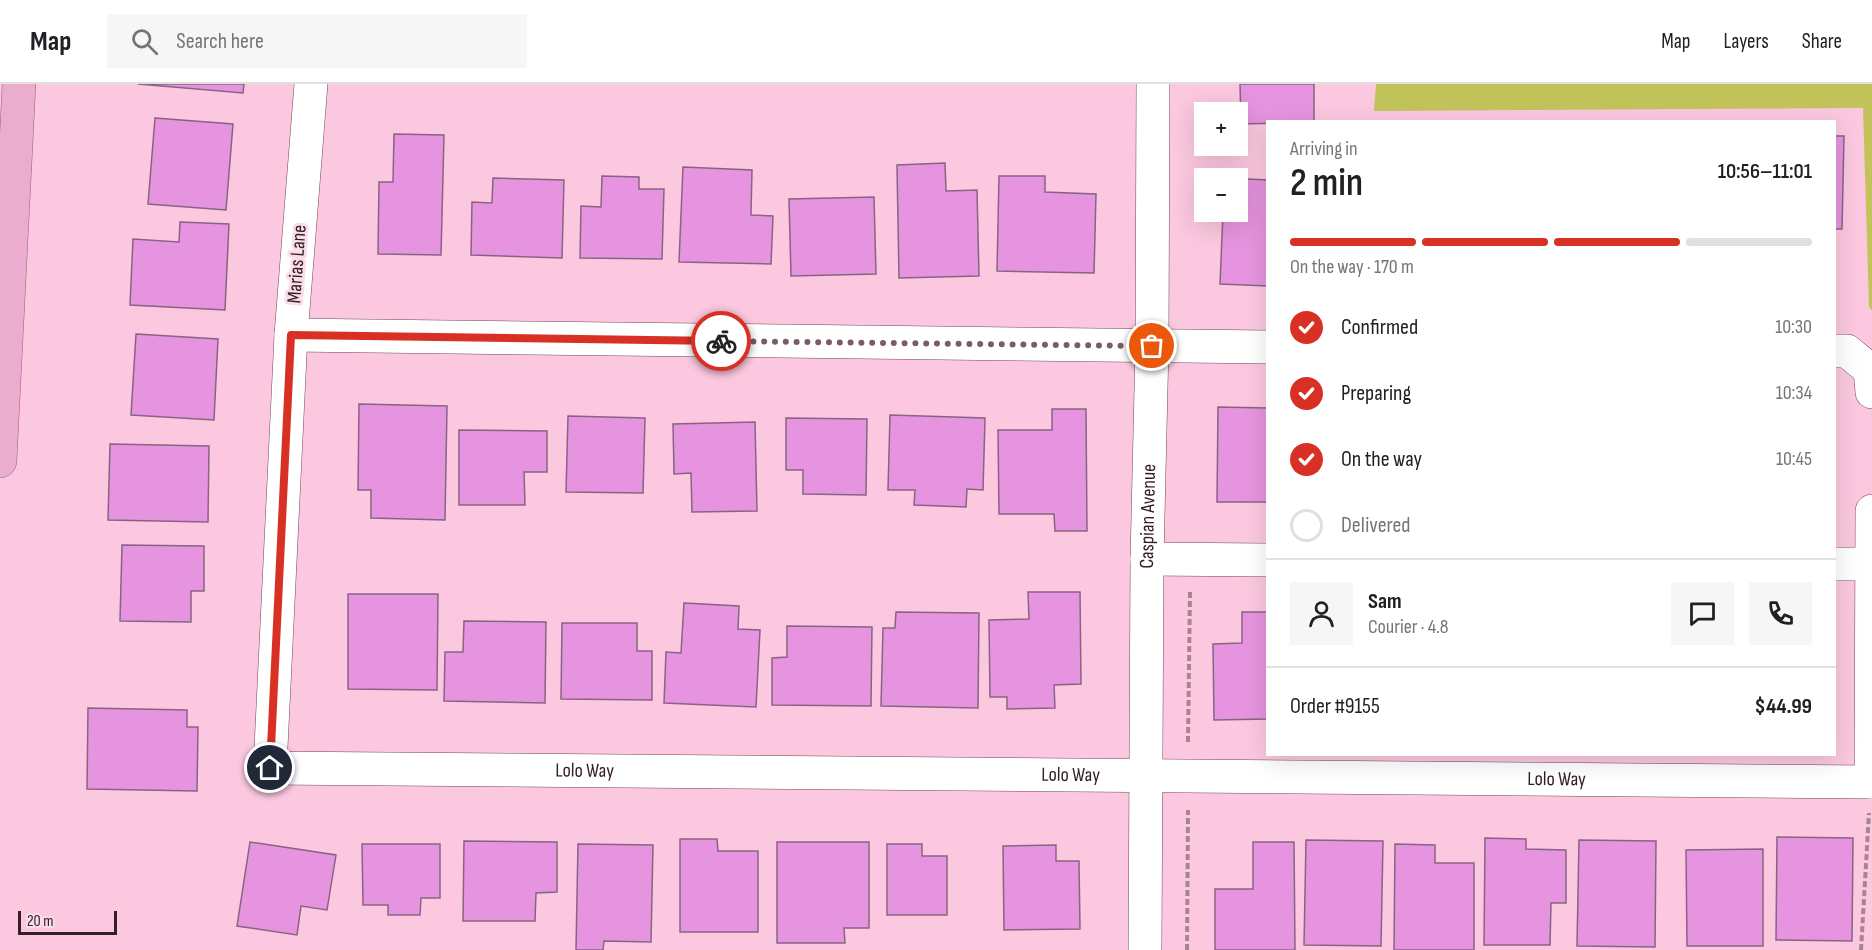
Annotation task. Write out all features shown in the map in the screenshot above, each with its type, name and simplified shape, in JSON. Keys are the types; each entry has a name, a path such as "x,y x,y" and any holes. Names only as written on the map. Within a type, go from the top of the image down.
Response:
{"main road":[{"path":"0,461 19,84"}],"street":[{"name":"Marias Lane","path":"270,768 291,335 311,84"},
{"name":"Caspian Avenue","path":"1144,950 1153,84"},
{"path":"291,335 1266,347"},
{"path":"1836,351 1847,351 1870,370 1872,392"},
{"path":"1872,511 1872,782"},
{"path":"1147,559 1266,560"},
{"path":"1836,564 1871,564"},
{"name":"Lolo Way","path":"270,768 1872,782"}],"path":[{"path":"1861,950 1872,782"}],"shaded area":[{"path":"1376,84 1872,84 1872,310 1869,307 1863,108 1374,111"}],"building":[{"path":"138,84 244,84 243,93"},
{"path":"1240,84 1314,84 1314,120 1266,120 1266,123 1248,124 1248,102 1240,102"},
{"path":"155,118 233,124 226,210 148,204"},
{"path":"394,134 444,135 441,255 378,254 379,182 393,182"},
{"path":"1836,136 1844,136 1842,229 1836,229"},
{"path":"945,163 946,191 977,190 979,276 899,278 897,165"},
{"path":"683,167 752,170 751,215 773,216 771,264 679,262"},
{"path":"602,176 639,177 639,189 664,189 662,259 580,258 581,206 601,207"},
{"path":"999,176 1045,176 1045,192 1096,194 1094,273 997,271"},
{"path":"493,178 564,180 562,258 471,255 472,202 492,203"},
{"path":"1248,179 1266,180 1266,286 1220,284 1223,222 1248,222"},
{"path":"874,197 876,274 791,276 789,199"},
{"path":"180,222 229,224 225,310 130,305 133,239 179,242"},
{"path":"136,334 218,339 214,420 131,415"},
{"path":"359,404 447,406 445,520 371,518 371,490 358,490"},
{"path":"1218,407 1266,408 1266,502 1217,502"},
{"path":"1052,409 1086,409 1087,531 1055,531 1054,514 999,514 998,430 1052,430"},
{"path":"890,415 985,418 983,490 967,489 966,507 914,505 915,490 888,490"},
{"path":"568,416 645,418 643,493 566,492"},
{"path":"786,418 867,419 866,495 803,494 803,470 786,470"},
{"path":"755,422 757,511 692,512 691,473 674,474 673,424"},
{"path":"459,430 547,431 547,472 524,472 525,505 459,505"},
{"path":"110,444 209,446 208,522 108,520"},
{"path":"122,545 204,546 204,591 191,591 191,622 120,621"},
{"path":"1028,592 1080,592 1081,684 1054,685 1055,708 1007,709 1007,697 990,697 989,620 1029,619"},
{"path":"348,594 438,594 437,690 348,689"},
{"path":"684,603 739,606 738,629 760,630 756,707 664,703 666,652 681,653"},
{"path":"896,612 979,613 978,708 881,706 883,628 895,628"},
{"path":"1242,612 1266,612 1266,719 1214,720 1213,644 1242,643"},
{"path":"464,621 546,622 545,703 444,701 445,652 463,652"},
{"path":"562,623 637,623 637,651 652,651 652,700 561,699"},
{"path":"787,626 872,627 871,706 772,705 772,658 787,657"},
{"path":"88,708 187,710 187,727 198,727 197,791 87,789"},
{"path":"1777,837 1853,838 1852,941 1776,940"},
{"path":"1485,838 1526,839 1526,849 1566,850 1566,903 1551,903 1550,945 1484,945"},
{"path":"680,839 717,839 718,851 758,851 758,932 680,932"},
{"path":"1306,840 1383,841 1381,946 1304,945"},
{"path":"1579,840 1656,841 1655,947 1577,946"},
{"path":"464,841 557,842 557,892 536,893 535,921 463,921"},
{"path":"250,842 336,855 327,910 301,906 297,935 237,926"},
{"path":"777,842 869,842 869,928 844,928 845,943 777,943"},
{"path":"1253,842 1294,842 1295,950 1215,950 1215,889 1253,889"},
{"path":"362,844 440,844 440,898 421,898 420,915 388,915 388,905 363,905"},
{"path":"578,844 653,845 651,942 604,941 603,950 576,950"},
{"path":"887,844 922,844 922,856 947,856 947,915 887,915"},
{"path":"1395,844 1435,845 1435,863 1474,863 1474,950 1394,950"},
{"path":"1056,845 1056,861 1079,861 1080,929 1004,930 1003,846"},
{"path":"1763,849 1763,946 1687,946 1686,850"}],"way so far":[{"path":"721,341 1152,346"}],"route":[{"path":"270,768 291,335 721,341"}]}
